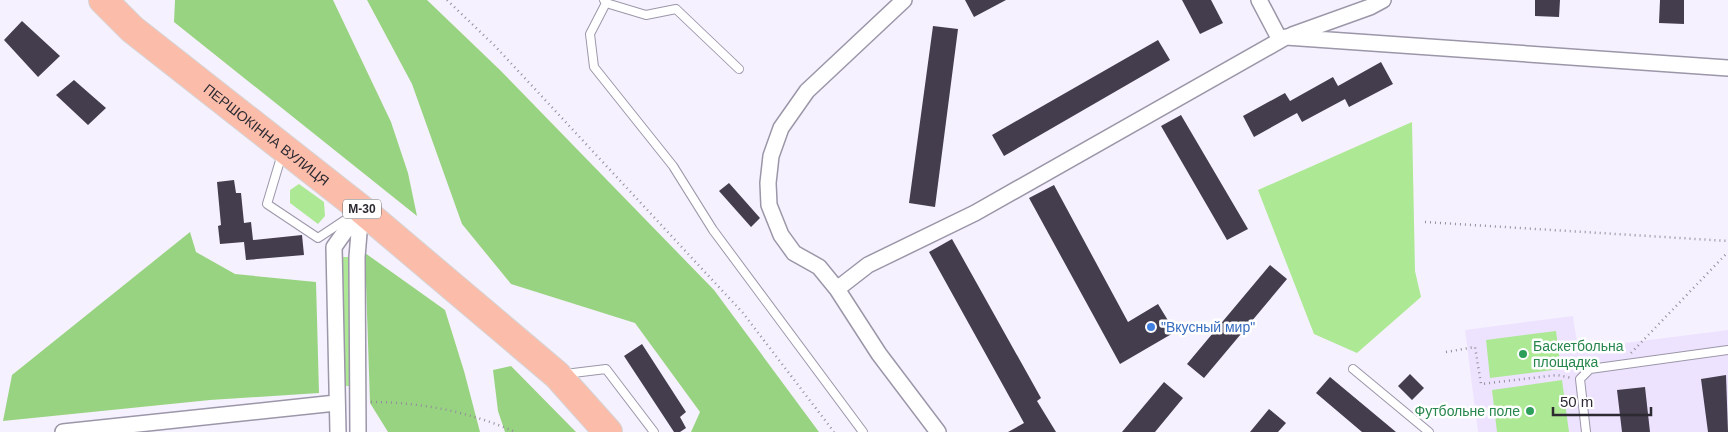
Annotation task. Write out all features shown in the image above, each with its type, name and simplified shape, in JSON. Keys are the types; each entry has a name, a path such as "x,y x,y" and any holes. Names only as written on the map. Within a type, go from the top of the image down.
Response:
{"highway":[{"name":"ПЕРШОКІННА ВУЛИЦЯ","path":"103,0 132,29 361,209 557,375 608,432"}],"street":[{"path":"1259,0 1283,38"},
{"path":"837,289 868,266 975,214 1283,38 1370,7 1383,0"},
{"path":"901,1 807,91 781,128 771,156 768,183 769,204 781,235 794,253 819,267 837,289 879,354 938,432"},
{"path":"1283,38 1728,68"},
{"path":"338,432 346,403 361,209"},
{"path":"358,432 346,403 334,247 361,209"},
{"path":"63,432 346,403"}],"lane":[{"path":"739,69 676,9 646,15 605,2 590,34 594,67 673,166 713,230 863,432"},
{"path":"283,149 267,204 318,238 361,209"},
{"path":"1586,432 1580,379 1590,369 1728,350"},
{"path":"557,375 606,369 654,432"},
{"path":"1354,369 1429,432"}],"path":[{"path":"447,0 502,54 743,313 834,432"},
{"path":"1425,222 1728,241"},
{"path":"1619,365 1728,252"},
{"path":"1446,352 1475,347 1481,384 1557,375 1580,379"},
{"path":"346,403 396,402 455,412 487,420 515,432"}],"shaded area":[{"path":"1573,316 1578,349 1728,330 1728,432 1478,432 1465,330"}],"green space":[{"path":"175,0 333,0 391,122 408,173 417,216 174,22"},
{"path":"367,0 427,0 501,71 714,290 819,432 691,432 700,412 635,323 511,284 462,224 412,84"},
{"path":"1412,122 1415,271 1421,297 1357,353 1314,334 1258,190"},
{"path":"299,184 324,202 325,216 318,224 290,203 290,190"},
{"path":"190,232 196,252 235,274 316,282 319,393 210,400 3,421 12,375"},
{"path":"365,253 445,310 480,432 388,432 370,403"},
{"path":"342,257 351,257 353,386 344,386"},
{"name":"Баскетбольна площадка","path":"1556,331 1561,369 1490,378 1486,340"},
{"path":"511,366 576,432 505,432 498,411 493,370"},
{"name":"Футбольне поле","path":"1562,380 1569,432 1497,432 1492,390"}],"building":[{"path":"965,0 1006,0 974,17"},
{"path":"1182,0 1211,0 1223,23 1200,34"},
{"path":"1535,0 1560,0 1559,17 1535,16"},
{"path":"1660,0 1684,0 1684,24 1659,23"},
{"path":"22,21 60,56 38,77 4,40"},
{"path":"933,26 958,29 935,207 909,203"},
{"path":"1158,40 1170,60 1004,156 992,135"},
{"path":"1381,62 1393,84 1349,107 1345,99 1302,122 1297,113 1254,137 1243,116 1285,93 1290,101 1333,77 1338,86"},
{"path":"74,80 106,108 88,125 56,95"},
{"path":"1181,115 1248,229 1227,240 1161,126"},
{"path":"234,180 236,193 241,193 244,223 251,222 253,240 302,235 304,255 246,260 244,242 220,244 218,226 221,225 217,182"},
{"path":"729,183 760,218 751,227 719,191"},
{"path":"1054,185 1128,322 1158,304 1175,332 1120,364 1029,198"},
{"path":"952,239 1041,398 1037,401 1056,432 1008,432 1024,423 929,252"},
{"path":"1270,265 1287,279 1204,378 1187,364"},
{"path":"642,344 686,412 680,417 686,428 680,432 674,432 624,356"},
{"path":"1410,374 1424,388 1412,400 1398,386"},
{"path":"1726,375 1728,432 1708,432 1701,379"},
{"path":"1330,377 1396,432 1362,432 1316,393"},
{"path":"1164,382 1183,398 1155,432 1122,432"},
{"path":"1645,387 1650,432 1622,432 1617,390"},
{"path":"1269,409 1286,423 1278,432 1250,432"}],"place":[{"name":"\"Вкусный мир\"","path":"1151,327"},
{"name":"Баскетбольна площадка","path":"1523,354"},
{"name":"Футбольне поле","path":"1530,411"}]}
